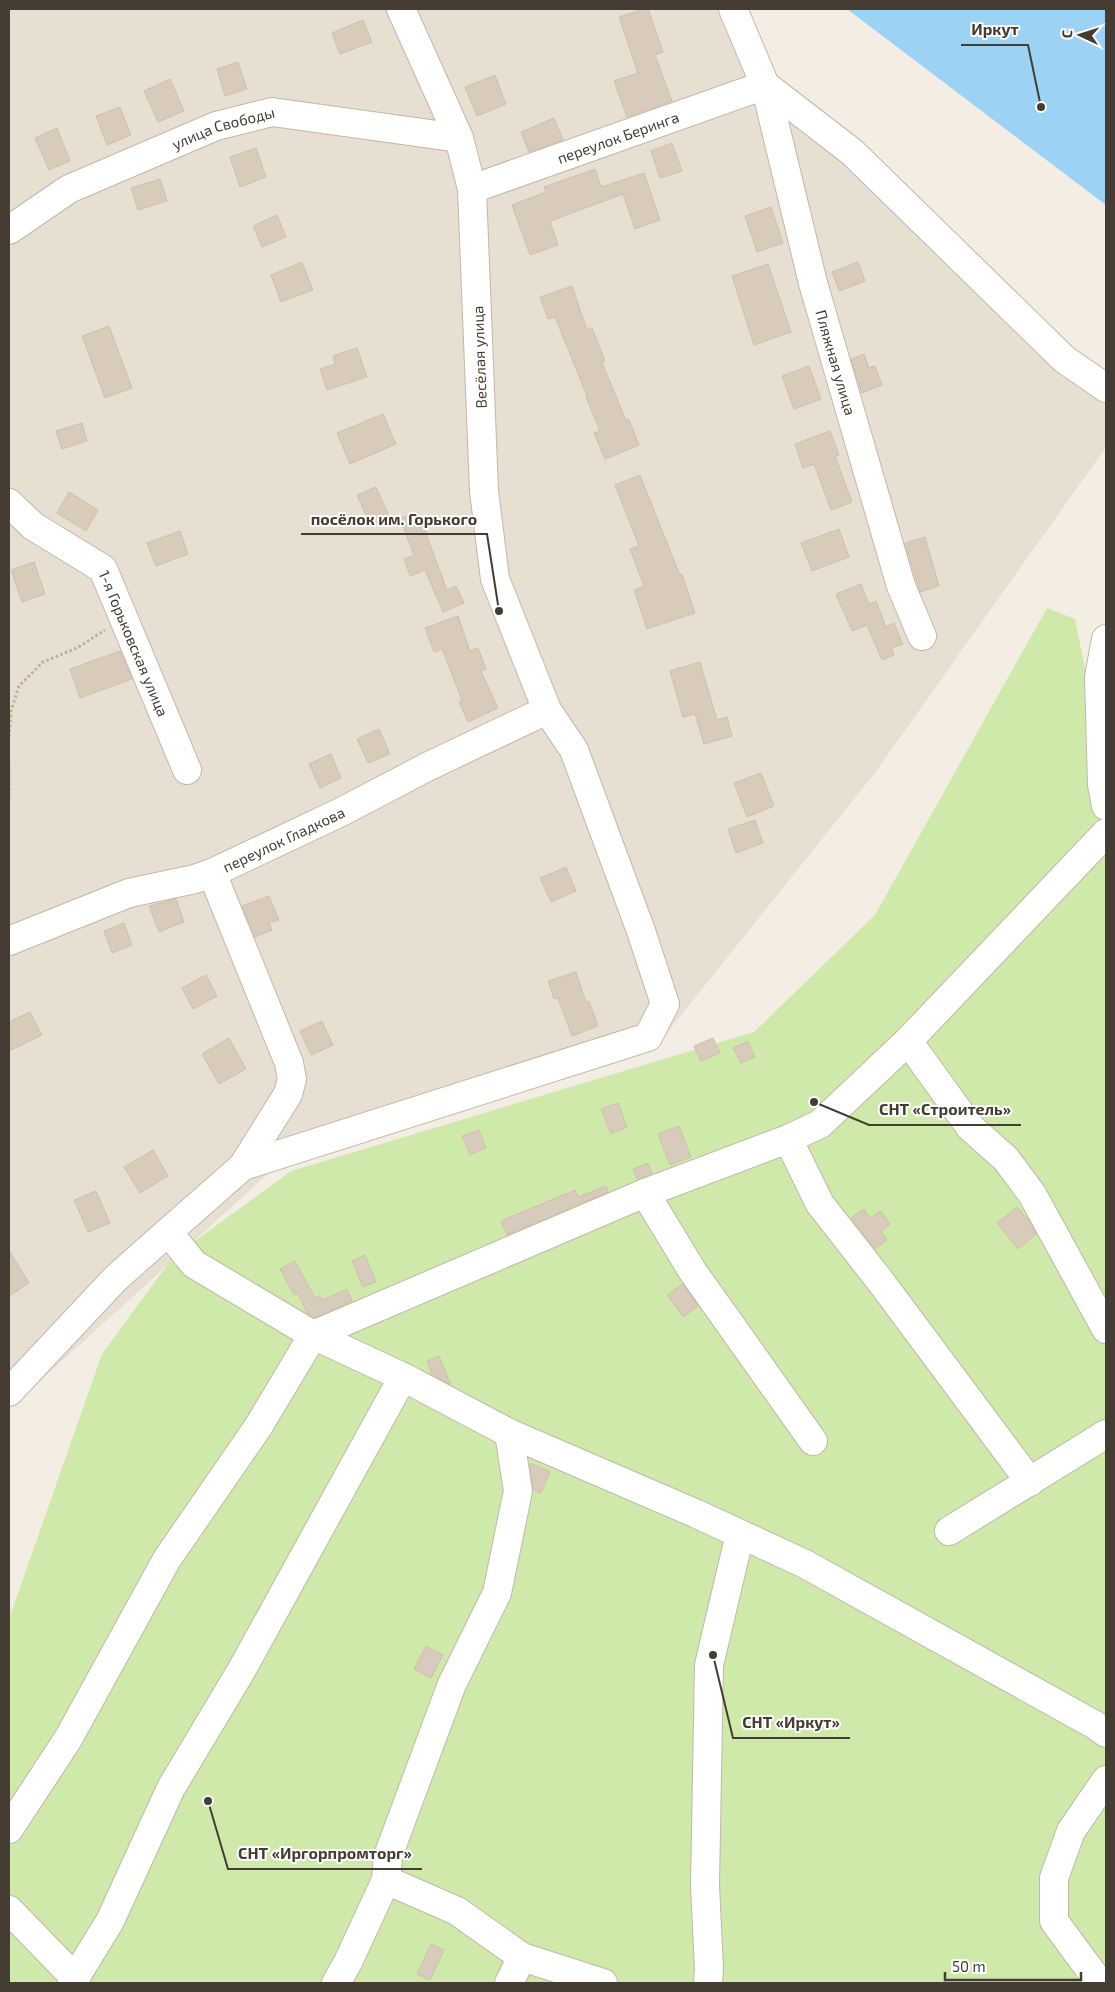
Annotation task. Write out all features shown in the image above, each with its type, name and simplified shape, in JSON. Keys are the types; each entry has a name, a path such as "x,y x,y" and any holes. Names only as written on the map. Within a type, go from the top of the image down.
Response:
{"street":[{"name":"Весёлая улица","path":"244,1166 648,1037 665,1004 641,932 574,750 547,710 495,579 484,491 472,189 459,138 401,9"},
{"name":"Пляжная улица","path":"733,9 766,85 812,283 901,586 922,636"},
{"name":"Пляжная улица","path":"766,85 852,152 1064,359 1106,388"},
{"name":"переулок Беринга","path":"472,189 766,85"},
{"name":"улица Свободы","path":"9,230 69,189 216,126 272,112 459,138"},
{"path":"1064,359 1106,409"},
{"name":"1-я Горьковская улица","path":"9,503 33,526 103,569 187,770"},
{"path":"1106,639 1099,678 1102,785 1106,806"},
{"name":"переулок Гладкова","path":"9,941 129,893 195,879 212,873 341,812 427,767 547,710"},
{"path":"9,1828 68,1739 167,1559 258,1427 313,1335 645,1193 788,1140 820,1124 908,1041 1106,833"},
{"path":"9,1392 116,1278 244,1166 288,1094 292,1079 289,1063 212,873"},
{"path":"908,1041 970,1127 1006,1159 1032,1194 1106,1329"},
{"path":"788,1140 820,1204 1030,1482"},
{"path":"645,1193 693,1272 814,1441"},
{"path":"168,1232 194,1264 313,1335 403,1377 510,1433 805,1564 1095,1725 1106,1733"},
{"path":"9,1910 74,1982 110,1922 171,1788 241,1671 403,1377"},
{"path":"336,1983 348,1962 386,1880 388,1856 452,1684 497,1593 518,1491 510,1433"},
{"path":"949,1532 1106,1434"},
{"path":"708,1983 705,1885 709,1665 740,1534"},
{"path":"1098,1982 1054,1921 1054,1878 1071,1831 1106,1780"},
{"path":"386,1880 458,1912 522,1957 603,1983"},
{"path":"508,1983 522,1957"}],"path":[{"path":"9,737 11,711 19,686 43,662 77,648 105,630 108,621"},
{"path":"9,763 9,804"}],"shaded area":[{"path":"9,9 727,9 759,89 1106,390 1106,447 874,774 658,1044 281,1162 9,1409"}],"green space":[{"path":"1047,608 1075,619 1106,773 1106,1983 9,1983 9,1619 102,1354 173,1257 291,1171 754,1032 875,915"}],"water":[{"path":"847,9 1106,9 1106,205"}],"building":[{"path":"648,9 663,52 655,55 672,101 627,117 614,81 638,73 619,17"},
{"path":"363,20 372,42 340,54 332,33"},
{"path":"238,62 247,89 225,96 217,69"},
{"path":"495,75 506,104 477,116 465,87"},
{"path":"170,79 184,111 158,122 144,91"},
{"path":"120,107 131,135 107,145 96,116"},
{"path":"554,118 563,140 529,152 521,132"},
{"path":"57,128 70,161 49,170 35,138"},
{"path":"672,143 682,171 660,178 651,151"},
{"path":"256,148 266,177 240,187 230,157"},
{"path":"595,169 601,187 644,173 660,220 635,229 623,194 550,221 558,245 530,255 512,205 546,192 544,187"},
{"path":"160,179 167,201 138,210 131,188"},
{"path":"771,207 783,243 757,252 745,216"},
{"path":"277,215 286,237 262,247 253,226"},
{"path":"302,262 313,290 281,302 271,275"},
{"path":"858,262 865,281 839,291 832,272"},
{"path":"768,264 791,332 754,345 732,276"},
{"path":"572,286 587,330 592,328 605,361 602,363 626,420 629,419 639,445 605,459 594,433 600,431 587,396 555,317 548,319 540,297"},
{"path":"109,326 132,388 105,398 82,336"},
{"path":"357,348 367,377 327,390 320,369 335,364 333,356"},
{"path":"864,354 869,368 875,366 882,385 862,393 851,359"},
{"path":"809,366 821,399 794,409 782,376"},
{"path":"383,414 396,444 350,464 337,433"},
{"path":"82,423 87,441 62,449 56,431"},
{"path":"830,431 839,455 835,456 852,502 831,510 814,464 803,468 795,444"},
{"path":"640,475 680,575 682,574 695,613 647,629 634,590 644,586 630,549 639,546 615,485"},
{"path":"376,487 390,518 371,527 357,495"},
{"path":"69,492 98,510 86,531 57,513"},
{"path":"418,512 447,590 456,586 464,603 443,612 425,570 410,576 404,559 414,555 400,518"},
{"path":"839,529 849,557 812,571 801,543"},
{"path":"180,531 188,554 156,566 147,543"},
{"path":"925,537 939,586 920,592 905,543"},
{"path":"34,562 45,594 22,602 11,570"},
{"path":"861,584 869,604 876,601 886,627 894,623 903,644 892,648 894,655 882,660 867,625 852,631 836,594"},
{"path":"458,616 470,651 478,648 486,669 481,671 498,708 468,722 459,702 462,700 442,649 434,652 425,628"},
{"path":"120,651 132,679 80,698 70,669"},
{"path":"700,662 717,720 727,717 732,736 704,744 695,714 683,717 670,671"},
{"path":"379,729 390,754 368,763 357,739"},
{"path":"331,754 341,778 320,788 309,764"},
{"path":"761,773 774,806 747,817 734,783"},
{"path":"755,820 763,843 736,853 728,829"},
{"path":"566,867 576,891 551,902 540,878"},
{"path":"269,896 279,920 269,923 272,930 255,937 242,906"},
{"path":"176,899 184,922 159,932 149,906"},
{"path":"124,923 132,945 112,953 104,931"},
{"path":"576,972 586,1002 589,1001 598,1026 572,1036 558,998 554,999 548,981"},
{"path":"206,975 217,996 193,1009 182,988"},
{"path":"30,1012 42,1035 9,1051 9,1022"},
{"path":"322,1021 333,1045 311,1055 300,1031"},
{"path":"229,1038 246,1069 219,1084 202,1054"},
{"path":"713,1038 720,1053 701,1061 694,1046"},
{"path":"748,1041 755,1057 741,1063 733,1048"},
{"path":"618,1103 627,1127 611,1134 601,1109"},
{"path":"679,1126 691,1157 670,1165 658,1134"},
{"path":"479,1130 486,1148 470,1155 462,1136"},
{"path":"153,1150 168,1176 140,1193 124,1167"},
{"path":"648,1163 652,1173 637,1179 633,1169"},
{"path":"606,1186 608,1192 507,1235 501,1221 575,1190 578,1197"},
{"path":"96,1191 110,1223 88,1232 74,1200"},
{"path":"1017,1207 1029,1221 1036,1234 1018,1249 997,1223"},
{"path":"864,1209 870,1218 881,1211 890,1224 881,1231 887,1240 875,1249 851,1218"},
{"path":"9,1250 29,1283 9,1296"},
{"path":"365,1255 376,1282 363,1287 352,1261"},
{"path":"295,1261 315,1298 320,1296 322,1300 347,1289 352,1301 314,1318 307,1313 298,1293 294,1295 280,1269"},
{"path":"683,1284 698,1306 683,1317 667,1295"},
{"path":"439,1356 451,1385 432,1375 427,1361"},
{"path":"531,1463 550,1472 541,1493 533,1490"},
{"path":"426,1646 443,1655 431,1678 414,1669"},
{"path":"431,1944 444,1950 430,1980 417,1974"}],"place":[{"name":"Иркут","path":"1041,107"},
{"name":"посёлок им. Горького","path":"499,611"},
{"name":"СНТ «Строитель»","path":"814,1102"},
{"name":"СНТ «Иркут»","path":"713,1655"},
{"name":"СНТ «Иргорпромторг»","path":"208,1801"}]}
